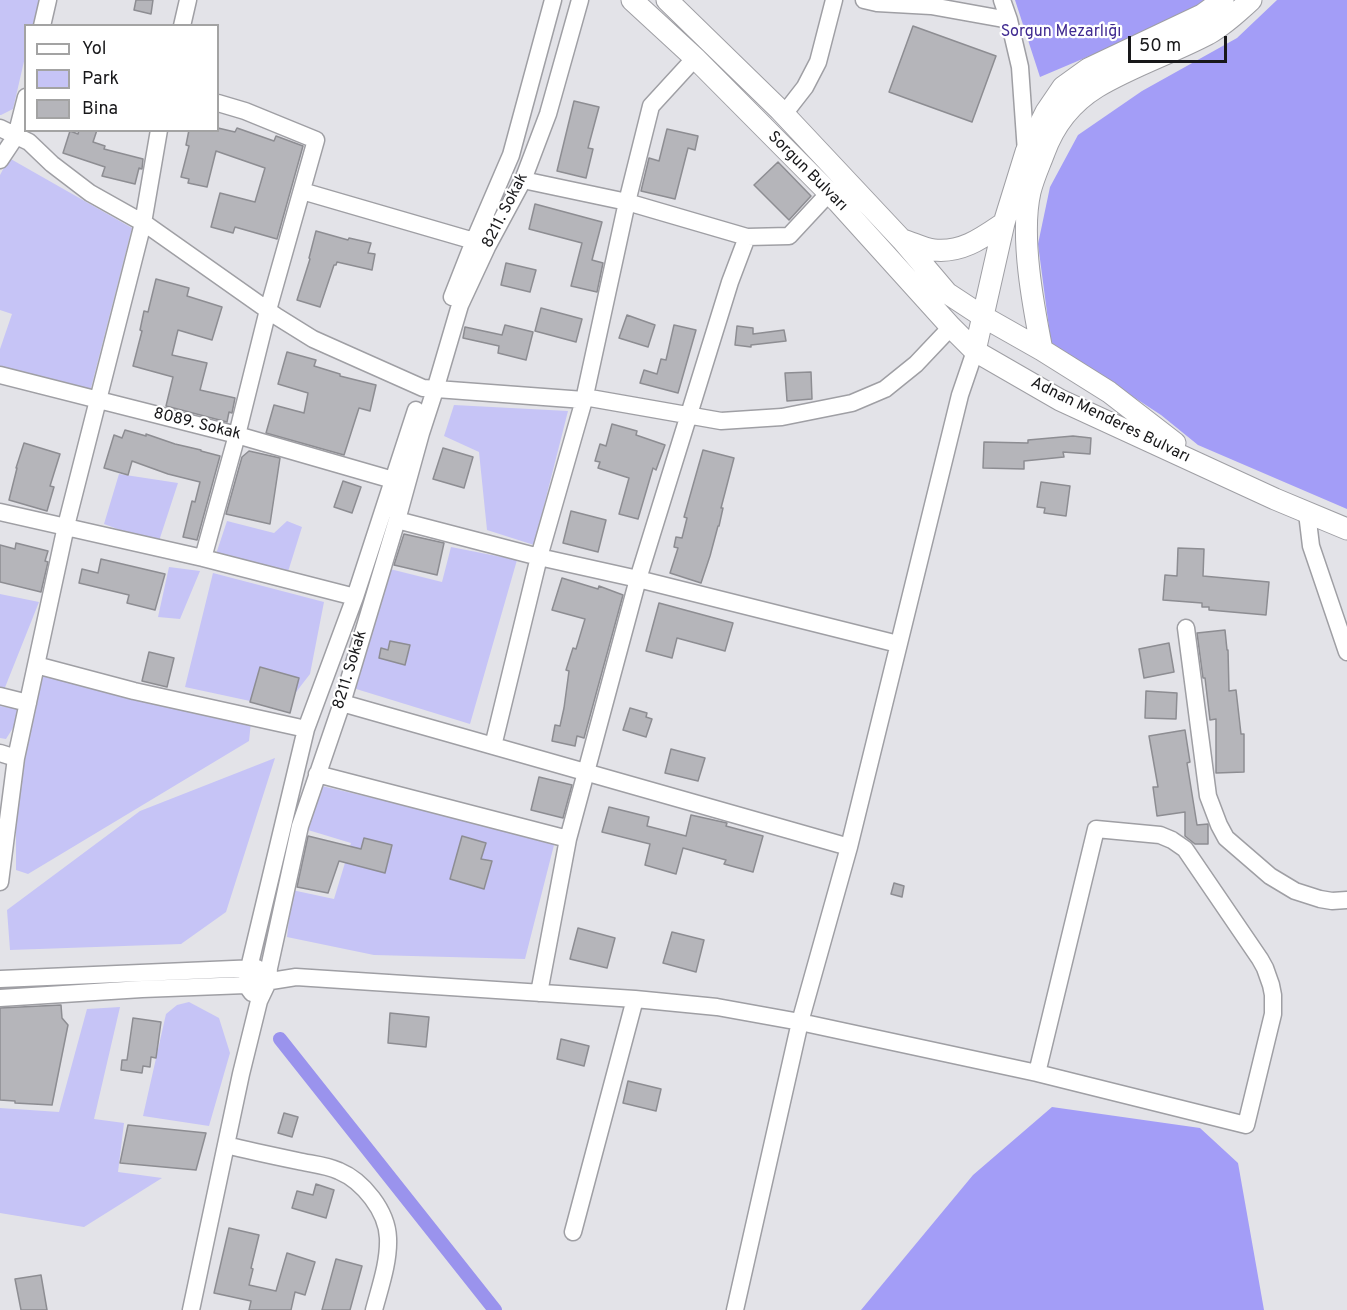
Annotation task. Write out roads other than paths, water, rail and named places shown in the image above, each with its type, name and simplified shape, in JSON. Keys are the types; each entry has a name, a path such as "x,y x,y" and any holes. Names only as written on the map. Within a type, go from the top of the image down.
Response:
{"main road":[{"name":"Sorgun Bulvarı","path":"632,0 694,58 829,193 975,351"},
{"path":"975,351 1004,224 1026,152 1046,112 1063,87 1088,69 1202,15 1222,0"},
{"path":"1017,375 1042,350 1030,279 1027,222 1030,193 1035,176 1046,146 1060,119 1096,88 1210,33 1233,17 1251,0"},
{"name":"Sorgun Bulvarı","path":"670,1 784,114 902,240 947,293 982,316"},
{"path":"902,240 933,250 953,250 970,245 1004,224"},
{"name":"Adnan Menderes Bulvarı","path":"982,316 1109,392 1203,466"},
{"name":"Adnan Menderes Bulvarı","path":"975,351 1060,400 1347,530"}],"street":[{"path":"42,24 48,0"},
{"path":"182,24 188,0"},
{"path":"259,1001 247,976 306,729 355,597 393,480 429,389 450,303 511,155 553,0"},
{"name":"8211. Sokak","path":"191,1310 259,1001 269,975 300,826 342,703 397,520 421,432 429,389 460,305 487,246 523,180 548,114 580,0"},
{"path":"784,114 805,87 818,62 834,0"},
{"path":"864,0 877,3 931,6 1009,20"},
{"path":"1002,0 1020,68 1026,152"},
{"path":"493,746 539,558 584,400 627,201 651,106 694,58"},
{"path":"203,558 268,310 316,140 245,111 219,103"},
{"path":"0,160 16,136 24,105"},
{"path":"0,128 29,142 52,164 90,193 142,223 313,339 429,389 584,400 590,398 722,422 782,417 852,403 885,389 916,364 951,327"},
{"path":"0,882 16,758 66,526 142,223 159,132"},
{"path":"523,180 627,201 747,237 789,236 829,193"},
{"path":"302,191 474,241"},
{"path":"539,993 568,839 638,579 730,282 747,237"},
{"path":"735,1310 800,1022 849,847 960,395 975,351"},
{"name":"8089. Sokak","path":"0,375 237,435 393,480"},
{"path":"0,512 203,558 355,597"},
{"path":"1307,513 1311,546 1347,652"},
{"path":"397,520 539,558 638,579 898,644"},
{"path":"1186,628 1208,796 1226,838 1282,885 1309,896 1347,900"},
{"path":"36,665 134,691 306,729"},
{"path":"0,696 28,702"},
{"path":"342,703 849,847"},
{"path":"0,753 16,758"},
{"path":"317,774 568,839"},
{"path":"0,979 269,975 717,1006 1037,1073 1246,1125 1273,1014 1271,985 1265,968 1254,950 1185,849 1172,840 1160,835 1096,829 1037,1073"},
{"path":"0,998 142,989 247,976"},
{"path":"573,1232 635,999"},
{"path":"226,1145 338,1171 353,1179 379,1206 388,1231 388,1240 387,1258 374,1310"}],"waterway":[{"path":"280,1039 495,1310"}],"park label":[{"name":"Sorgun Mezarlığı","path":"1061,33"}]}
